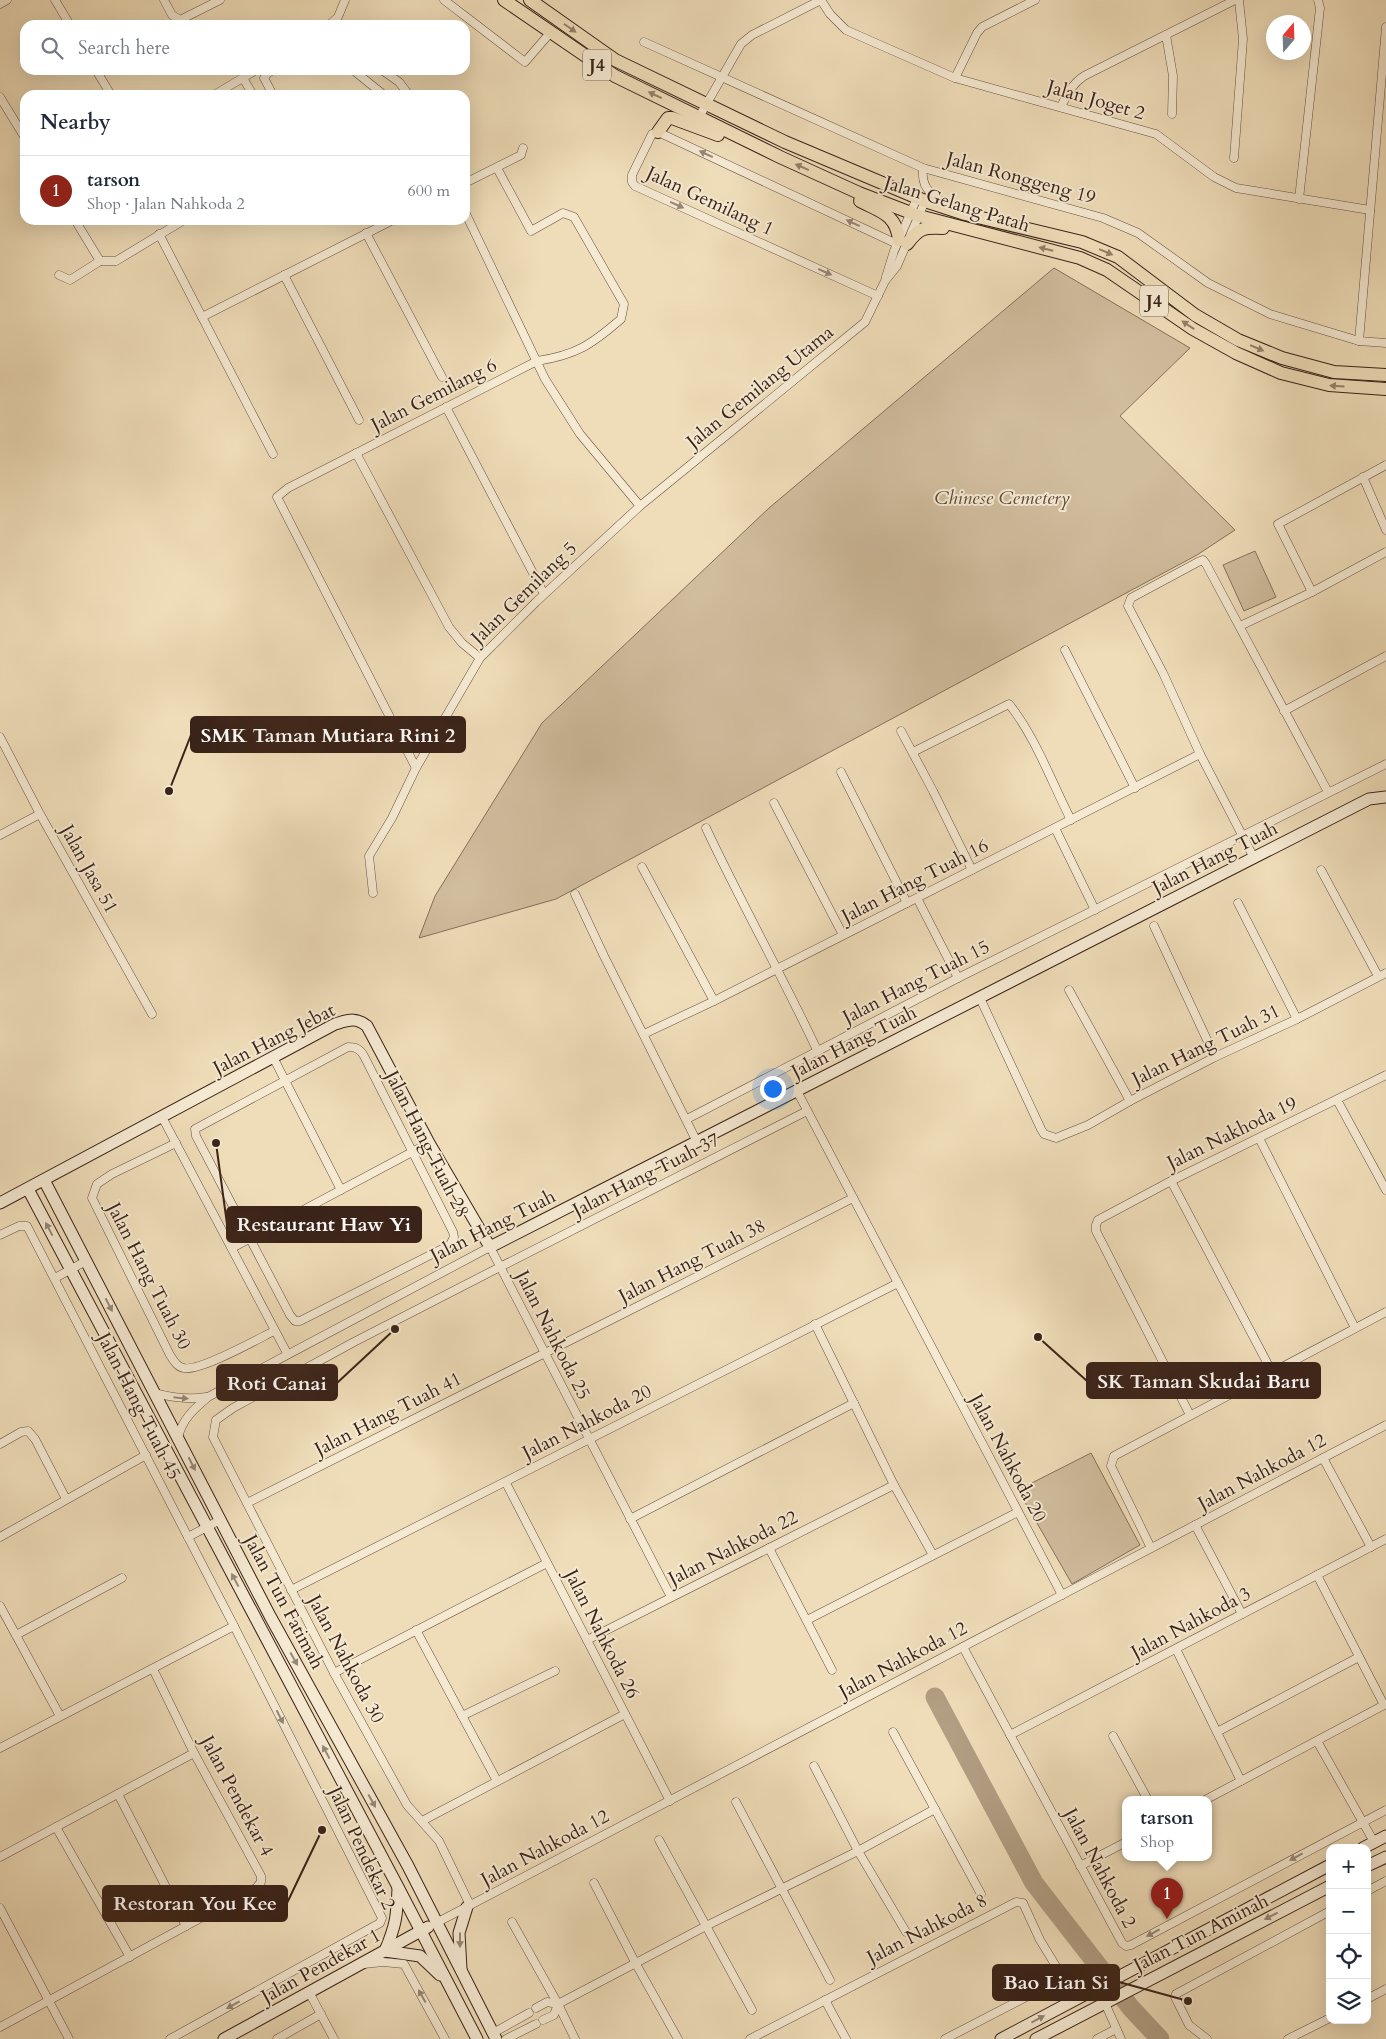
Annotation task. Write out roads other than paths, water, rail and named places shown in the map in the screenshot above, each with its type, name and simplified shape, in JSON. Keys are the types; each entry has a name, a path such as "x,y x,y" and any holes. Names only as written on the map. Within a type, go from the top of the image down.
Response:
{"main road":[{"name":"Jalan Gelang Patah","path":"504,0 615,76 824,177 915,215 1080,258 1098,266 1139,290 1193,329 1236,353 1280,373 1329,385 1386,389"},
{"name":"Jalan Gelang Patah","path":"530,0 615,60 785,142 921,199 965,214 1082,242 1118,257 1195,316 1238,340 1282,358 1334,372 1386,375"},
{"path":"658,132 668,118 672,118 728,139 759,147"},
{"path":"824,177 856,199 893,219 901,242 924,228 970,230"},
{"name":"Jalan Hang Tuah","path":"490,1247 1369,799 1386,797"},
{"name":"Jalan Hang Jebat","path":"0,1204 335,1024 350,1020 361,1021 367,1026 429,1143 490,1247"},
{"name":"Jalan Tun Fatimah","path":"44,1180 270,1616 408,1866 492,2037"},
{"name":"Jalan Tun Fatimah","path":"28,1189 477,2039"},
{"path":"1370,1844 1386,1836"},
{"path":"1371,1864 1386,1857"},
{"name":"Jalan Tun Aminah","path":"1001,2039 1326,1867"},
{"path":"398,1887 398,1912 394,1930 384,1951 420,1956 447,1982"},
{"name":"Jalan Tun Aminah","path":"1036,2039 1326,1888"},
{"path":"461,1974 459,1933 468,1906"},
{"name":"Jalan Pendekar 1","path":"224,2039 436,1923"}],"street":[{"path":"0,4 7,0"},
{"path":"55,0 67,20"},
{"path":"164,0 172,15 180,20 220,0"},
{"path":"334,20 338,16 345,0"},
{"path":"444,0 525,62 550,33"},
{"path":"698,117 741,44 752,35 821,0"},
{"name":"Jalan Joget 2","path":"821,0 830,14 846,30 955,78 1156,134 1214,177 1236,188 1370,210"},
{"path":"955,78 976,33 982,27 1035,0"},
{"path":"1061,108 1067,93 1075,82 1084,76 1235,0"},
{"path":"1234,158 1242,39 1240,0"},
{"path":"1299,198 1320,8 1318,0"},
{"path":"1358,341 1386,27"},
{"path":"1166,34 1173,76 1172,114"},
{"name":"Jalan Ronggeng 19","path":"644,42 720,78 923,168 1103,218 1138,233 1208,283 1270,314 1358,341 1386,343"},
{"path":"99,75 108,90"},
{"path":"223,90 248,75"},
{"path":"267,75 264,78 270,90"},
{"path":"358,75 378,90"},
{"path":"389,75 399,82 405,90"},
{"path":"243,78 250,90"},
{"path":"0,97 20,130"},
{"path":"658,132 901,242"},
{"name":"Jalan Gemilang 1","path":"658,132 652,134 632,175 632,182 635,186 878,296"},
{"path":"470,181 521,155 523,148"},
{"name":"Jalan Gemilang 6","path":"416,768 277,497 288,488 537,361 576,352 606,332 621,319 624,304 574,217 563,214 531,231 496,168"},
{"path":"923,168 922,179 924,186 936,198 965,214"},
{"name":"Jalan Gemilang Utama","path":"640,506 866,322 885,281 897,266 901,242 921,199"},
{"path":"470,222 546,379 580,434 640,506"},
{"path":"78,225 100,261"},
{"path":"59,275 70,280 100,261 116,261 175,225"},
{"path":"202,317 383,225"},
{"path":"159,234 273,454"},
{"path":"366,234 442,376"},
{"path":"284,275 359,420"},
{"path":"446,407 544,594"},
{"path":"356,453 449,627 462,643 480,658"},
{"path":"1312,592 1278,524 1386,465"},
{"path":"1363,478 1386,530"},
{"name":"Jalan Gemilang 5","path":"373,893 369,856 392,818 416,768 480,658 544,594 640,506"},
{"path":"1240,626 1312,592 1386,552"},
{"path":"1254,858 1200,754 1163,673 1128,606 1128,601 1131,598 1203,560 1328,792"},
{"path":"1064,650 1135,788"},
{"path":"1284,711 1386,656"},
{"path":"913,752 1009,704 1018,714 1071,820"},
{"path":"901,731 972,870"},
{"name":"Jalan Jasa 51","path":"0,737 40,814 152,1014"},
{"name":"Jalan Hang Tuah 16","path":"644,1034 844,936 1200,754"},
{"name":"Jalan Hang Tuah 15","path":"686,1119 958,978 1386,764"},
{"path":"841,772 907,903"},
{"path":"774,803 844,936"},
{"path":"0,835 40,814"},
{"path":"706,828 736,893 817,1050"},
{"path":"1055,828 1095,910"},
{"path":"642,867 714,1001"},
{"path":"1321,870 1382,975"},
{"path":"576,894 604,956 697,1142"},
{"path":"917,898 958,978"},
{"path":"1238,902 1297,1019"},
{"path":"1154,926 1216,1057"},
{"name":"Jalan Hang Tuah 31","path":"980,998 1040,1129 1044,1134 1056,1138 1088,1125 1216,1057 1297,1019 1382,975"},
{"path":"1069,990 1130,1101"},
{"name":"Jalan Hang Tuah 28","path":"348,1047 361,1050 453,1232 454,1238 450,1245 300,1321 295,1321 290,1315 196,1136 195,1129 285,1082 348,1047"},
{"path":"273,1058 342,1190"},
{"name":"Jalan Nakhoda 19","path":"1190,1415 1096,1231 1098,1220 1171,1181 1386,1075"},
{"name":"Jalan Nahkoda 20","path":"797,1091 1062,1595"},
{"path":"1337,1100 1386,1190"},
{"name":"Jalan Hang Tuah 37","path":"216,1420 233,1408 354,1342 807,1111"},
{"path":"162,1117 274,1331 288,1354"},
{"path":"1259,1138 1355,1328"},
{"name":"Jalan Hang Tuah 30","path":"176,1143 112,1174 97,1184 92,1198 170,1355 176,1364 184,1369 193,1368 207,1364 274,1331"},
{"path":"232,1248 429,1143"},
{"path":"1171,1181 1272,1372"},
{"name":"Jalan Hang Tuah 38","path":"545,1354 853,1198"},
{"name":"Jalan Hang Tuah 45","path":"0,1235 19,1226 27,1226 234,1626"},
{"name":"Jalan Nahkoda 25","path":"490,1247 671,1598"},
{"name":"Jalan Hang Tuah","path":"178,1438 180,1426 185,1419 208,1396 490,1247"},
{"path":"55,1278 86,1261"},
{"name":"Jalan Nahkoda 20","path":"291,1590 506,1483 815,1324 898,1284"},
{"path":"1152,1548 1111,1466 1114,1456 1386,1312"},
{"path":"815,1324 894,1485 934,1555"},
{"name":"Jalan Hang Tuah 41","path":"246,1503 545,1354"},
{"name":"Jalan Hang Tuah","path":"155,1393 184,1399 208,1396"},
{"path":"630,1519 854,1404"},
{"name":"Jalan Nahkoda 30","path":"216,1420 213,1437 334,1673 407,1805 439,1841 468,1906"},
{"name":"Jalan Nahkoda 12","path":"436,1923 1386,1425"},
{"path":"0,1444 21,1432 28,1432 35,1439 66,1499"},
{"path":"0,1537 146,1455"},
{"path":"1323,1458 1371,1547"},
{"name":"Jalan Nahkoda 26","path":"506,1483 670,1800"},
{"name":"Jalan Nahkoda 22","path":"587,1640 894,1485"},
{"path":"807,1620 1018,1512"},
{"path":"188,1537 220,1520"},
{"path":"1195,1525 1242,1614"},
{"name":"Jalan Nahkoda 3","path":"1010,1735 1386,1539"},
{"path":"768,1548 832,1670"},
{"path":"334,1673 547,1562"},
{"path":"1212,1796 1385,1705 1317,1575"},
{"path":"16,1635 122,1578"},
{"path":"0,1606 60,1716"},
{"path":"0,1748 234,1626"},
{"name":"Jalan Pendekar 2","path":"170,2039 382,1921 234,1626"},
{"path":"416,1630 497,1781"},
{"name":"Jalan Nahkoda 2","path":"963,1647 1080,1866 1122,1943 1126,1946 1386,1810"},
{"path":"1176,1649 1241,1781"},
{"path":"1217,1732 1359,1657"},
{"name":"Jalan Pendekar 4","path":"0,2028 256,1888 261,1882 261,1876 194,1753 153,1669"},
{"path":"462,1716 555,1671"},
{"path":"422,1821 625,1714"},
{"path":"893,1732 981,1894"},
{"path":"1113,1736 1146,1796"},
{"path":"1318,1741 1374,1842"},
{"path":"0,1857 194,1753"},
{"path":"814,1766 858,1850 906,1932"},
{"path":"118,1794 186,1926"},
{"path":"736,1802 830,1980"},
{"path":"492,2037 547,2002 558,2004 935,1809"},
{"path":"56,1827 130,1957"},
{"path":"659,1840 752,2010"},
{"path":"1080,1866 1122,1844"},
{"path":"1371,1889 1386,1881"},
{"path":"594,1883 678,2039"},
{"name":"Jalan Nahkoda 8","path":"750,2039 1016,1902 1023,1903 1040,1940 1076,1999"},
{"path":"1,1913 69,2039"},
{"path":"1207,2039 1189,2026 1175,1998 1179,1992 1326,1913"},
{"path":"512,1922 558,2004 575,2039"},
{"path":"360,1964 383,1962 404,1964 445,2039"},
{"path":"945,2039 1063,1978"},
{"path":"1371,1997 1386,1990"},
{"path":"309,1992 334,2039"},
{"path":"825,2000 846,2039"},
{"path":"1105,2002 1121,2039"},
{"path":"506,2039 554,2015 558,2004"},
{"path":"277,2039 321,2014"},
{"path":"1288,2039 1326,2020"},
{"path":"1097,2039 1116,2029"}],"waterway":[{"path":"935,1697 1034,1883 1131,2008 1160,2039"}],"place":[{"name":"SMK Taman Mutiara Rini 2","path":"169,791"},
{"name":"Restaurant Haw Yi","path":"216,1143"},
{"name":"Roti Canai","path":"395,1329"},
{"name":"SK Taman Skudai Baru","path":"1038,1337"},
{"name":"Restoran You Kee","path":"322,1830"},
{"name":"tarson","path":"1167,1919"},
{"name":"Bao Lian Si","path":"1188,2001"}],"park label":[{"name":"Chinese Cemetery","path":"1002,498"}]}
